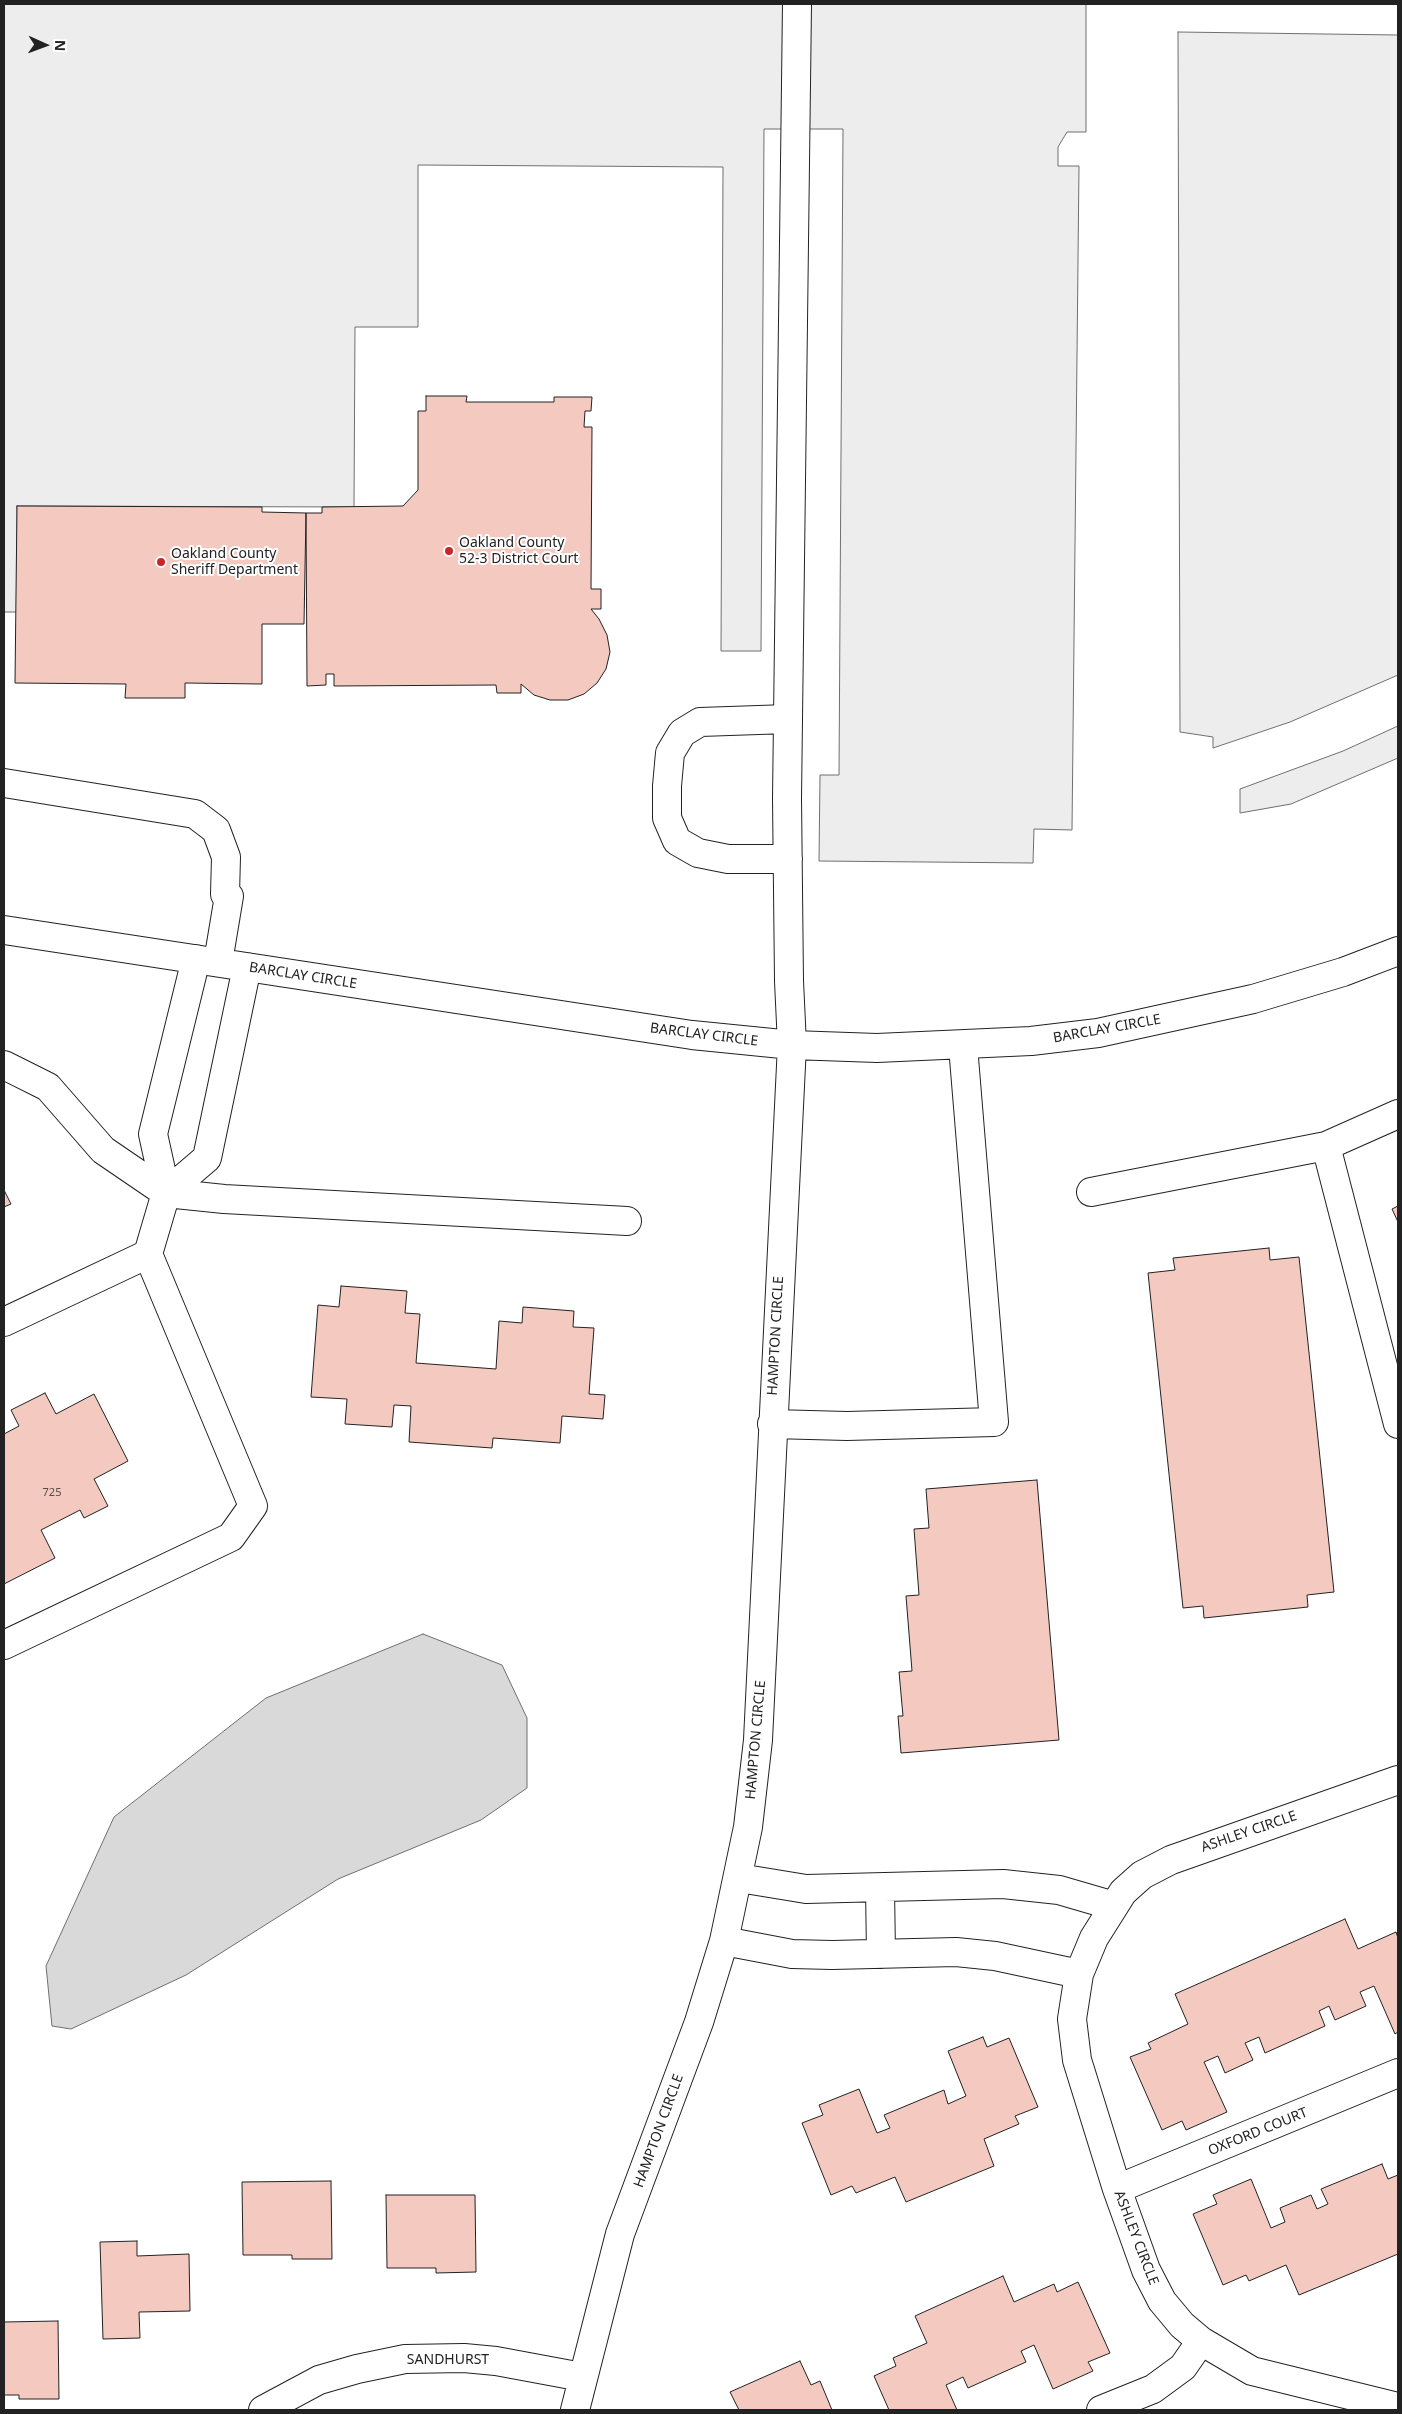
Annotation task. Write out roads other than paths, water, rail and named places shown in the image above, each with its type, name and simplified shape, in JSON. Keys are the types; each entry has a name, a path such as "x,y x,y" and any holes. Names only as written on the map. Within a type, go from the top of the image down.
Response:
{"street":[{"name":"HAMPTON CIRCLE","path":"575,2410 620,2234 700,2022 724,1942 739,1878 748,1827 758,1740 792,1045 788,859 788,719 797,4"},
{"path":"788,719 700,722 682,734 670,753 667,786 667,818 677,841 698,853 728,858 788,859"},
{"path":"4,783 195,814 216,830 226,857 225,894 229,896 152,1134 166,1193 148,1254 253,1506 231,1537 4,1645"},
{"name":"BARCLAY CIRCLE","path":"4,930 692,1035 792,1045 877,1048 963,1046 1073,1037 1166,1019 1253,999 1343,972 1398,951"},
{"path":"166,1193 207,1158 247,967"},
{"path":"772,1424 846,1426 994,1422 963,1046"},
{"path":"4,1065 48,1087 102,1150 166,1193 234,1200 627,1221"},
{"path":"1091,1192 1326,1146 1398,1114"},
{"path":"1326,1146 1398,1424"},
{"path":"4,1322 148,1254"},
{"name":"ASHLEY CIRCLE","path":"1398,1780 1171,1860 1142,1875 1123,1892 1094,1938 1079,1974 1072,2019 1077,2060 1117,2189 1146,2270 1162,2301 1182,2324 1200,2340 1252,2371 1332,2400 1398,2407"},
{"path":"739,1878 806,1889 1003,1884 1059,1890 1114,1906"},
{"path":"880,1888 881,1954"},
{"path":"724,1942 792,1954 956,1952 985,1955 1079,1974"},
{"name":"OXFORD COURT","path":"1117,2189 1398,2073"},
{"path":"1101,2410 1153,2389 1183,2367 1200,2340"},
{"name":"SANDHURST","path":"263,2410 319,2380 357,2369 405,2359 464,2358 496,2361 582,2377"}],"place":[{"name":"Oakland County 52-3 District Court","path":"449,551"},
{"name":"Oakland County Sheriff Department","path":"161,562"}]}
